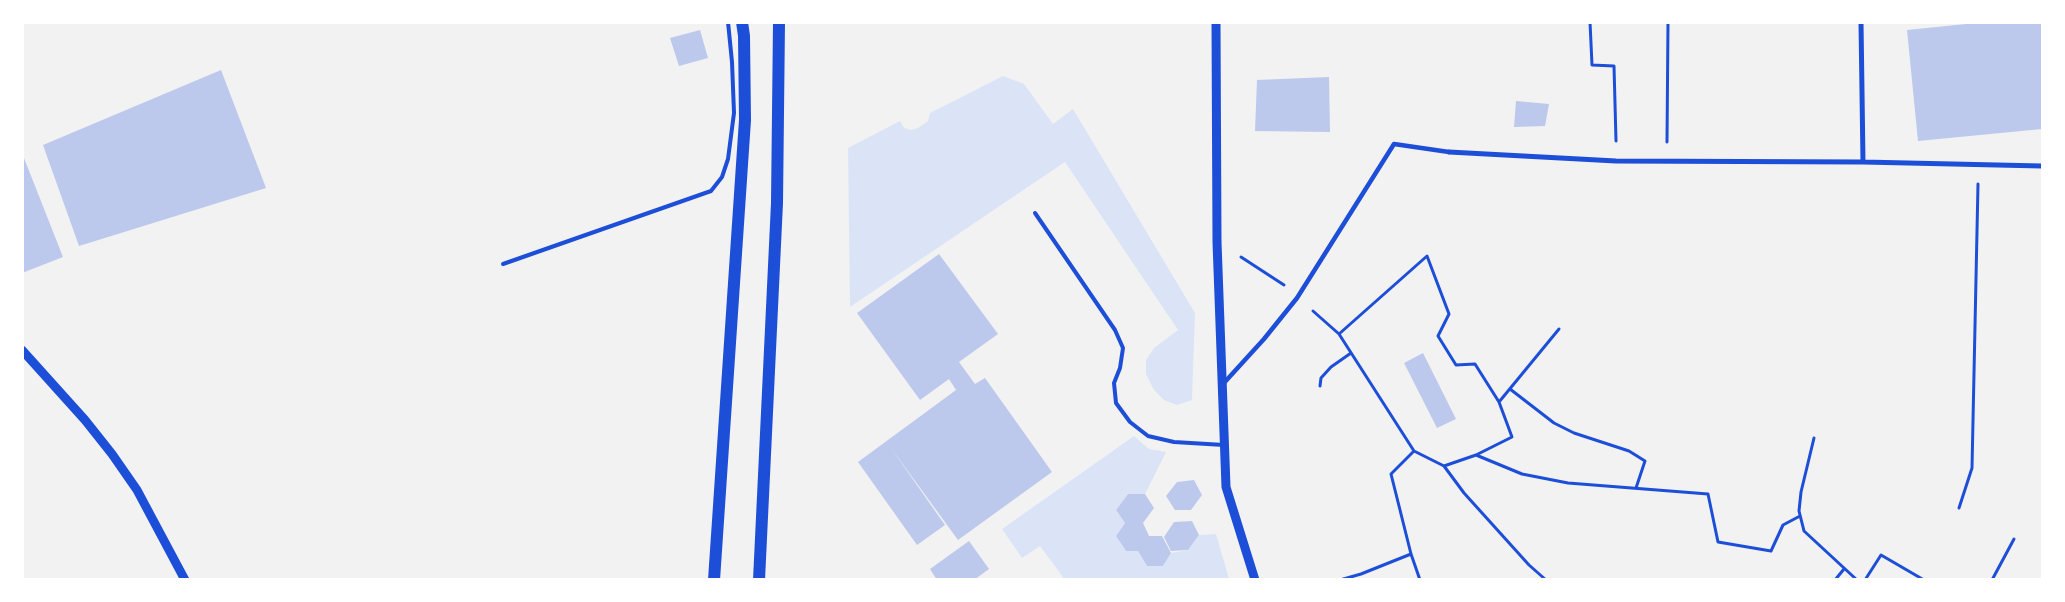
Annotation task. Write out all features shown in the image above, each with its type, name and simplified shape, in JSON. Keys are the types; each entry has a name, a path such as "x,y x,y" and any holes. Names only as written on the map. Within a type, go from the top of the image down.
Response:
{"main road":[{"path":"714,580 745,120 744,36 742,22"},
{"path":"759,580 777,203 779,22"}],"street":[{"path":"1216,22 1217,242 1226,487 1255,580"},
{"path":"1861,22 1864,162"},
{"path":"1222,384 1264,339 1297,298 1394,144 1449,152 1616,162 1864,162 2042,166"},
{"path":"22,350 85,420 112,454 137,490 185,580"}],"lane":[{"path":"502,264 710,191 722,177 728,159 734,113 728,22"},
{"path":"1035,213 1115,330 1123,348 1120,368 1114,383 1116,403 1130,422 1148,436 1174,442 1224,445"}],"path":[{"path":"1590,22 1592,64 1614,66 1616,162"},
{"path":"1666,162 1668,22"},
{"path":"1959,508 1972,468 1979,165"},
{"path":"1217,242 1283,284 1339,334 1414,451 1444,466 1464,493 1522,558 1546,580"},
{"path":"1339,334 1427,256 1449,314 1438,336 1456,365 1475,364 1499,402 1512,437 1476,455 1444,466"},
{"path":"1499,402 1559,329"},
{"path":"1320,386 1321,378 1331,367 1351,352"},
{"path":"1510,389 1554,423 1574,433 1629,451 1645,461 1636,488"},
{"path":"1814,438 1801,492 1800,516 1804,531 1857,580"},
{"path":"1414,451 1391,474 1411,554 1420,580"},
{"path":"1476,455 1522,474 1568,483 1708,494 1718,542 1771,551 1783,525 1800,516"},
{"path":"1992,580 2014,539"},
{"path":"1340,580 1354,578 1411,554"},
{"path":"1865,580 1881,555 1924,580"},
{"path":"1835,580 1844,569"}],"shaded area":[{"path":"1003,76 1024,84 1053,124 1073,109 1195,313 1192,400 1177,405 1164,400 1154,390 1146,374 1146,360 1154,348 1178,330 1065,162 850,307 848,148 900,121 904,128 911,130 918,128 928,121 930,113"},
{"path":"1134,436 1149,449 1166,452 1145,494 1128,494 1116,510 1125,523 1116,536 1126,551 1138,551 1147,566 1163,566 1171,553 1188,550 1199,535 1216,534 1229,579 1061,579 1063,577 1040,546 1022,558 1002,529"}],"building":[{"path":"1986,22 2041,22 2042,129 1918,141 1907,30"},
{"path":"700,30 708,58 679,66 670,38"},
{"path":"221,70 266,188 79,246 43,145"},
{"path":"1329,77 1330,132 1255,131 1257,80"},
{"path":"1516,101 1549,104 1545,126 1514,127"},
{"path":"22,153 63,257 22,273"},
{"path":"939,254 998,334 959,362 975,384 985,378 1052,472 958,540 891,448 945,525 917,545 858,462 956,390 949,379 920,400 857,313"},
{"path":"1423,353 1456,419 1437,428 1404,363"},
{"path":"1194,480 1202,495 1191,510 1175,510 1166,496 1177,482"},
{"path":"1128,494 1145,494 1154,508 1143,523 1149,536 1162,536 1171,553 1163,566 1147,566 1138,551 1126,551 1116,536 1125,523 1116,510"},
{"path":"1192,521 1199,535 1188,550 1171,551 1164,537 1174,522"},
{"path":"969,541 989,569 974,580 937,580 930,569"}]}
